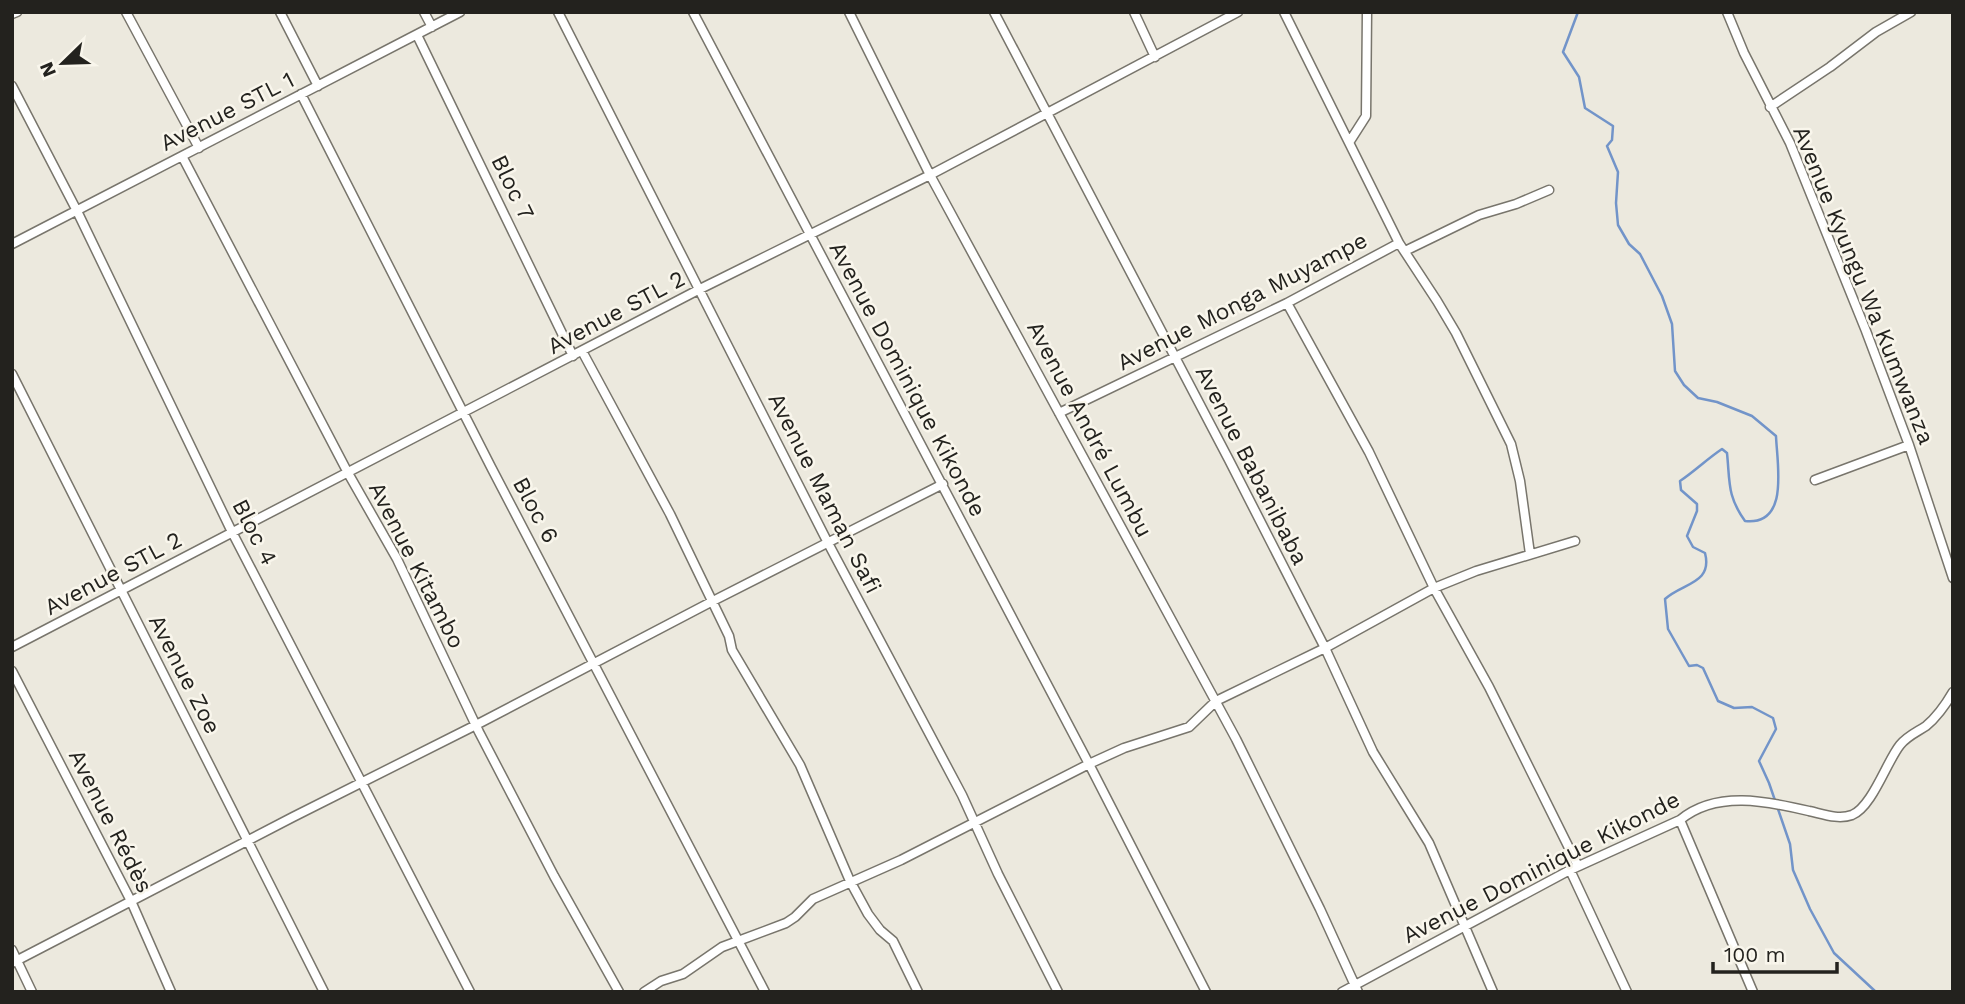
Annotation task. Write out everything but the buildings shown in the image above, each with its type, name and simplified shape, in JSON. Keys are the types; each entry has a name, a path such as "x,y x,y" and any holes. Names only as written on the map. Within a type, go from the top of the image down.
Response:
{"street":[{"path":"125,12 199,148"},
{"path":"279,12 318,86"},
{"path":"424,12 432,27"},
{"name":"Avenue STL 1","path":"12,244 460,12"},
{"name":"Avenue Maman Safi","path":"558,12 828,543 975,823 1002,883 1058,992"},
{"name":"Avenue Dominique Kikonde","path":"693,12 943,484 1206,992"},
{"name":"Avenue André Lumbu","path":"849,12 930,175 1216,701 1356,988"},
{"name":"Avenue Babanibaba","path":"994,12 1325,648 1373,752 1429,843 1493,992"},
{"path":"1134,12 1155,57"},
{"name":"Avenue STL 2","path":"12,647 700,289 930,175 1238,12"},
{"name":"Avenue Monga Muyampe","path":"1059,413 1287,303 1399,243 1283,12"},
{"path":"1350,141 1366,116 1367,12"},
{"name":"Avenue Kyungu Wa Kumwanza","path":"1727,12 1744,53 1790,143 1909,446 1953,578"},
{"path":"1770,107 1876,32 1912,12"},
{"name":"Bloc 7","path":"417,35 573,356"},
{"name":"Bloc 4","path":"12,86 77,211 233,532 470,992"},
{"name":"Bloc 6","path":"301,94 765,992"},
{"name":"Avenue Kitambo","path":"182,156 348,473 397,559 476,725 554,876 619,992"},
{"path":"1405,251 1479,215 1549,190"},
{"path":"1399,243 1456,333 1511,444 1520,481 1530,554"},
{"path":"1287,303 1369,452 1434,588 1489,687 1574,868 1627,992"},
{"path":"582,351 670,514 729,636 732,650 800,765 850,881 874,924 897,948 918,992"},
{"name":"Avenue Zoe","path":"12,374 324,992"},
{"path":"1815,480 1909,446"},
{"path":"15,962 943,484"},
{"path":"644,992 661,981 683,974 714,951 786,923 813,899 893,864 1089,764 1124,748 1189,727 1216,701 1325,648 1434,588 1476,571 1575,541"},
{"name":"Avenue Rédès","path":"12,671 131,901 171,992"},
{"name":"Avenue Dominique Kikonde","path":"1342,992 1356,988 1464,926 1574,868 1709,804 1727,801 1776,803 1836,817 1853,815 1870,797 1900,744 1927,725 1953,692"},
{"path":"1680,820 1753,992"},
{"path":"12,950 15,962 32,992"}],"waterway":[{"path":"1578,12 1563,52 1579,77 1585,108 1613,126 1612,140 1607,146 1618,172 1618,225 1629,244 1640,254 1662,296 1672,324 1675,371 1684,385 1698,398 1717,402 1752,416 1776,436 1778,491 1769,514 1759,520 1745,521 1739,512 1730,488 1727,453 1722,449 1680,481 1681,490 1697,504 1687,536 1693,547 1705,553 1706,563 1705,571 1700,577 1665,599 1668,629 1689,666 1697,665 1703,668 1718,701 1734,708 1752,707 1773,718 1776,729 1759,761 1790,844 1793,870 1834,953 1876,992"}]}
